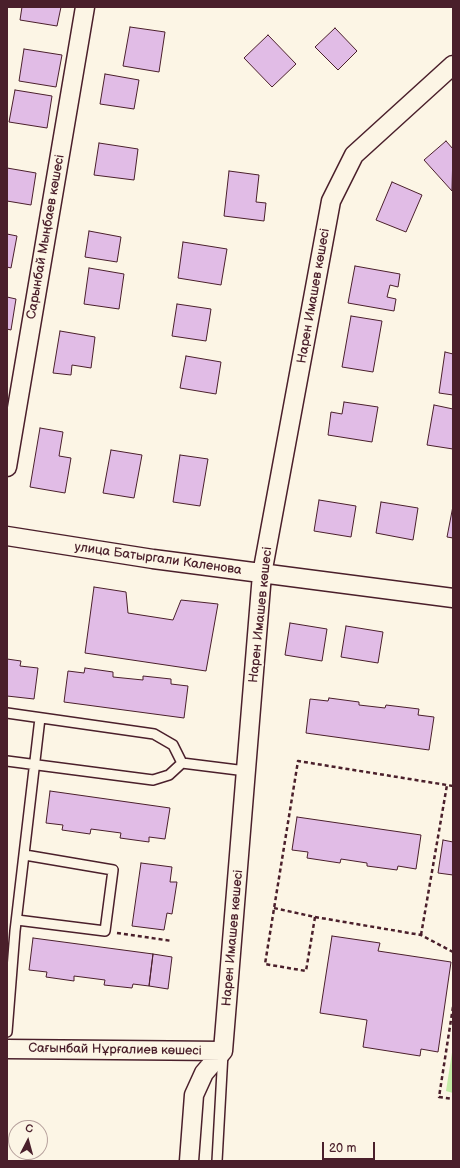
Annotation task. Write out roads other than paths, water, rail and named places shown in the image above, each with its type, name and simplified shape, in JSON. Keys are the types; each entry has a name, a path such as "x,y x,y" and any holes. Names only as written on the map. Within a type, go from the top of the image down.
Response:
{"street":[{"name":"Сарынбай Мыңбаев көшесі","path":"7,467 85,7"},
{"name":"Нарен Имашев көшесi","path":"223,1052 262,574 331,202 354,155 453,66"},
{"name":"улица Батыргали Каленова","path":"7,536 153,559 453,598"},
{"name":"Сағынбай Нұрғалиев көшесі","path":"7,1049 223,1052"},
{"path":"189,1161 194,1095 204,1073 223,1052"}],"lane":[{"path":"7,713 154,734 173,746 182,763"},
{"path":"7,1032 17,920 40,718"},
{"path":"7,761 152,780 169,775 182,763 246,771"},
{"path":"17,920 105,931 113,870 25,855"},
{"path":"217,1161 223,1052"}]}
